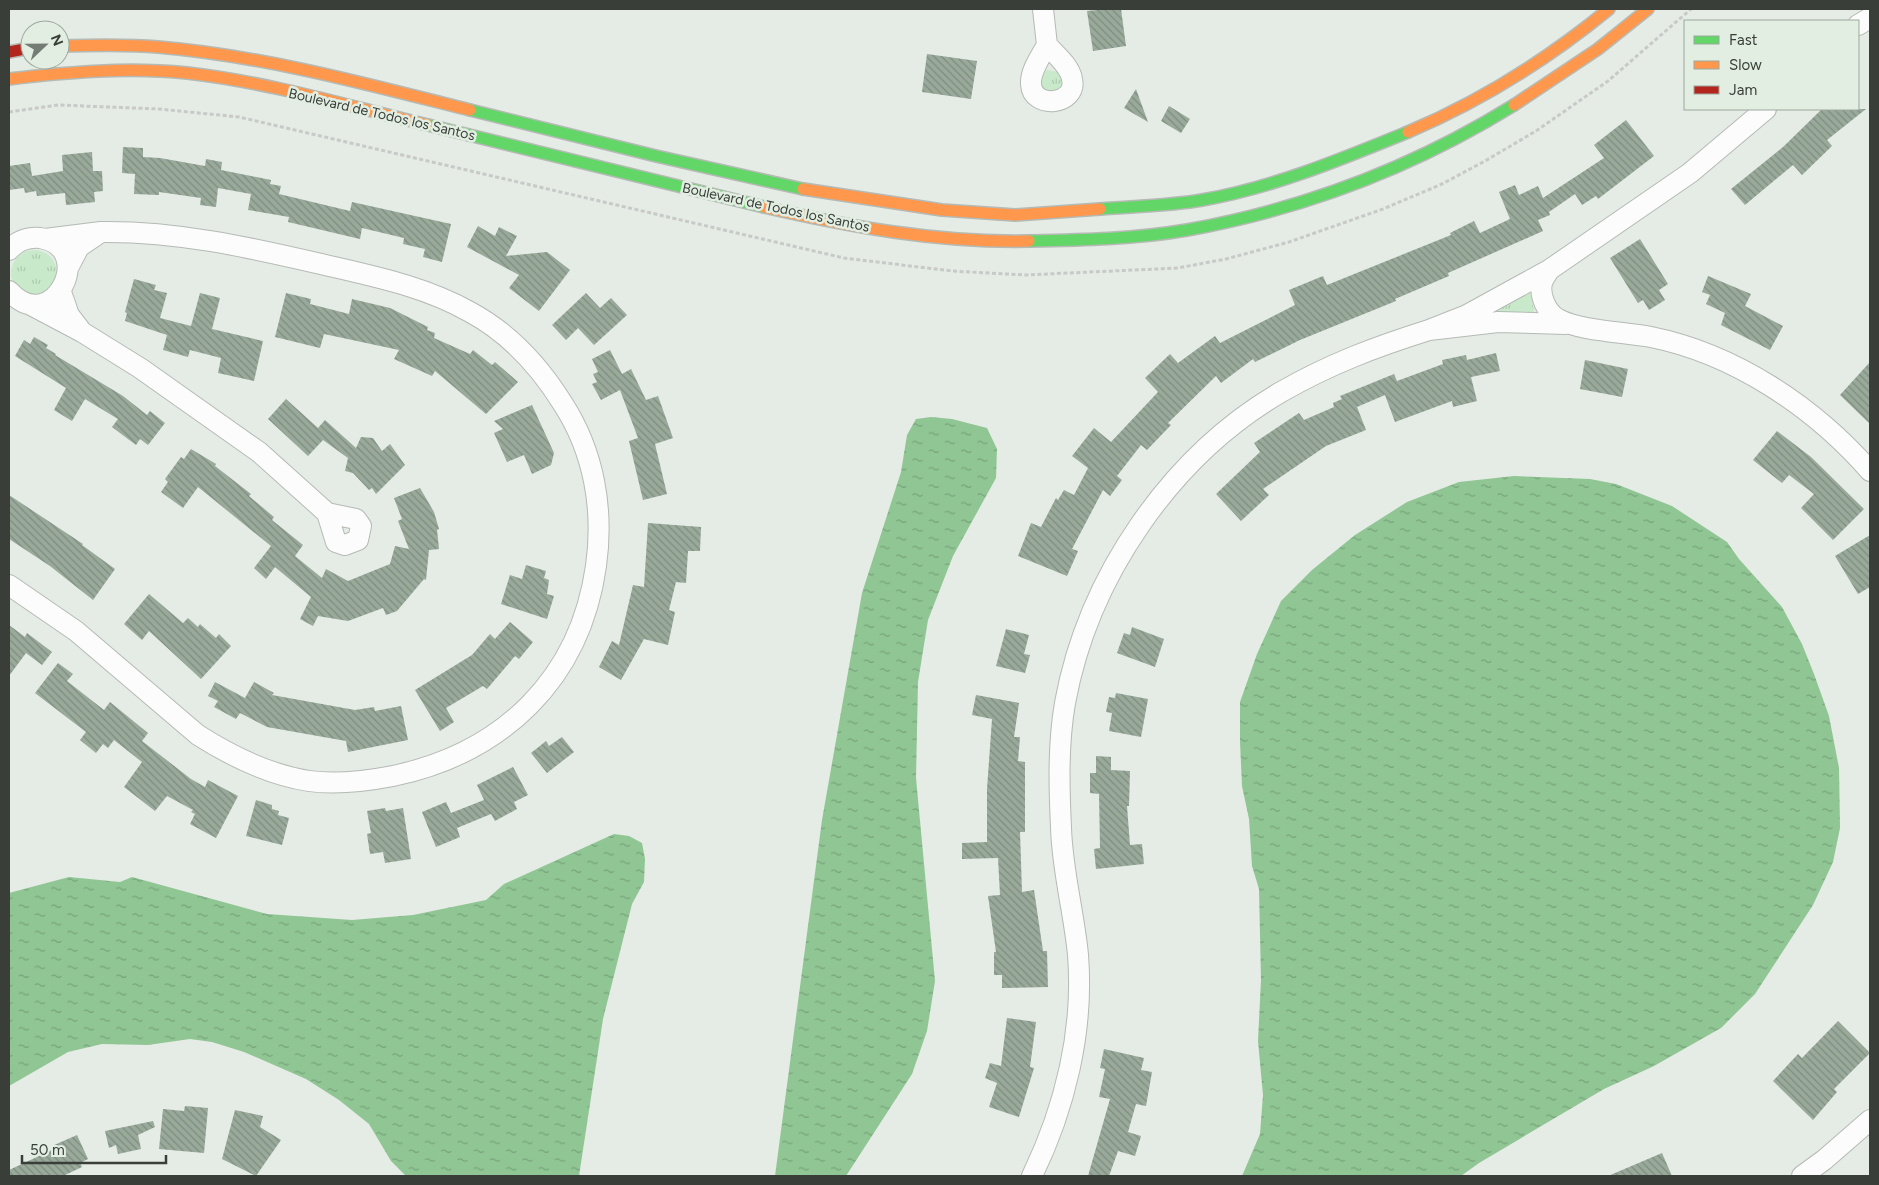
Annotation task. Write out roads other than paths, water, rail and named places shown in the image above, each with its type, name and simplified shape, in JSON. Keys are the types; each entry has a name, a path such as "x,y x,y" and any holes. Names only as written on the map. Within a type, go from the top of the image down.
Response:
{"street":[{"path":"1043,9 1047,45"},
{"name":"Boulevard de Todos los Santos","path":"70,45 90,44 179,48 254,58 688,163 850,199 943,210 1019,216 1203,200 1264,185 1384,143 1450,111 1534,65 1585,29 1608,9"},
{"name":"Boulevard de Todos los Santos","path":"9,80 55,73 123,71 208,75 273,88 835,223 942,239 1028,242 1124,238 1189,230 1258,215 1331,192 1392,169 1450,142 1500,114 1551,82 1619,34 1648,9"},
{"path":"1859,24 1870,18"},
{"path":"1032,1176 1057,1118 1067,1083 1079,1001 1078,956 1064,872 1060,828 1060,759 1065,703 1080,646 1101,594 1121,552 1178,478 1217,439 1278,394 1318,372 1367,349 1429,330 1467,315 1549,270 1690,173 1765,110"},
{"path":"15,297 41,304 60,292 65,285 68,268 79,247 101,232"},
{"path":"9,585 76,631 198,735 216,746 256,765 309,781 382,778 417,771 462,754 495,735 520,714 548,684 564,660 584,620 593,586 600,542 595,480 584,446 571,416 552,385 525,354 498,330 472,313 440,296 390,281 202,238 171,234 101,232 45,239 34,238 13,244"},
{"path":"45,239 61,250 68,268"},
{"path":"1549,270 1542,284 1543,300 1548,310 1557,319 1571,324"},
{"path":"60,292 70,315 82,332"},
{"path":"15,297 82,332 140,368 259,452 327,513"},
{"path":"1429,330 1498,322 1571,324 1652,337 1704,354 1754,376 1806,410 1852,450 1870,471"},
{"path":"1802,1176 1821,1168 1870,1120"}],"water":[{"path":"931,417 952,419 987,428 997,449 996,478 953,556 928,620 918,682 916,778 935,981 927,1031 912,1074 846,1176 775,1176 822,820 862,593 901,472 907,435 916,419"},
{"path":"1514,476 1590,479 1616,484 1672,506 1727,542 1739,559 1782,607 1802,644 1829,716 1839,768 1840,828 1833,862 1813,905 1755,994 1721,1028 1654,1066 1604,1089 1479,1163 1461,1176 1242,1176 1260,1134 1263,1095 1258,1041 1261,980 1259,889 1252,866 1249,819 1242,786 1240,742 1240,702 1257,654 1281,601 1312,570 1355,535 1407,502 1459,482"},
{"path":"614,834 629,836 642,843 645,859 644,882 632,904 603,1019 579,1176 406,1176 391,1161 369,1124 339,1100 306,1079 244,1052 212,1042 190,1039 148,1045 102,1044 68,1052 9,1086 9,893 69,877 120,882 132,877 267,914 352,920 413,915 486,900 504,884"}]}
